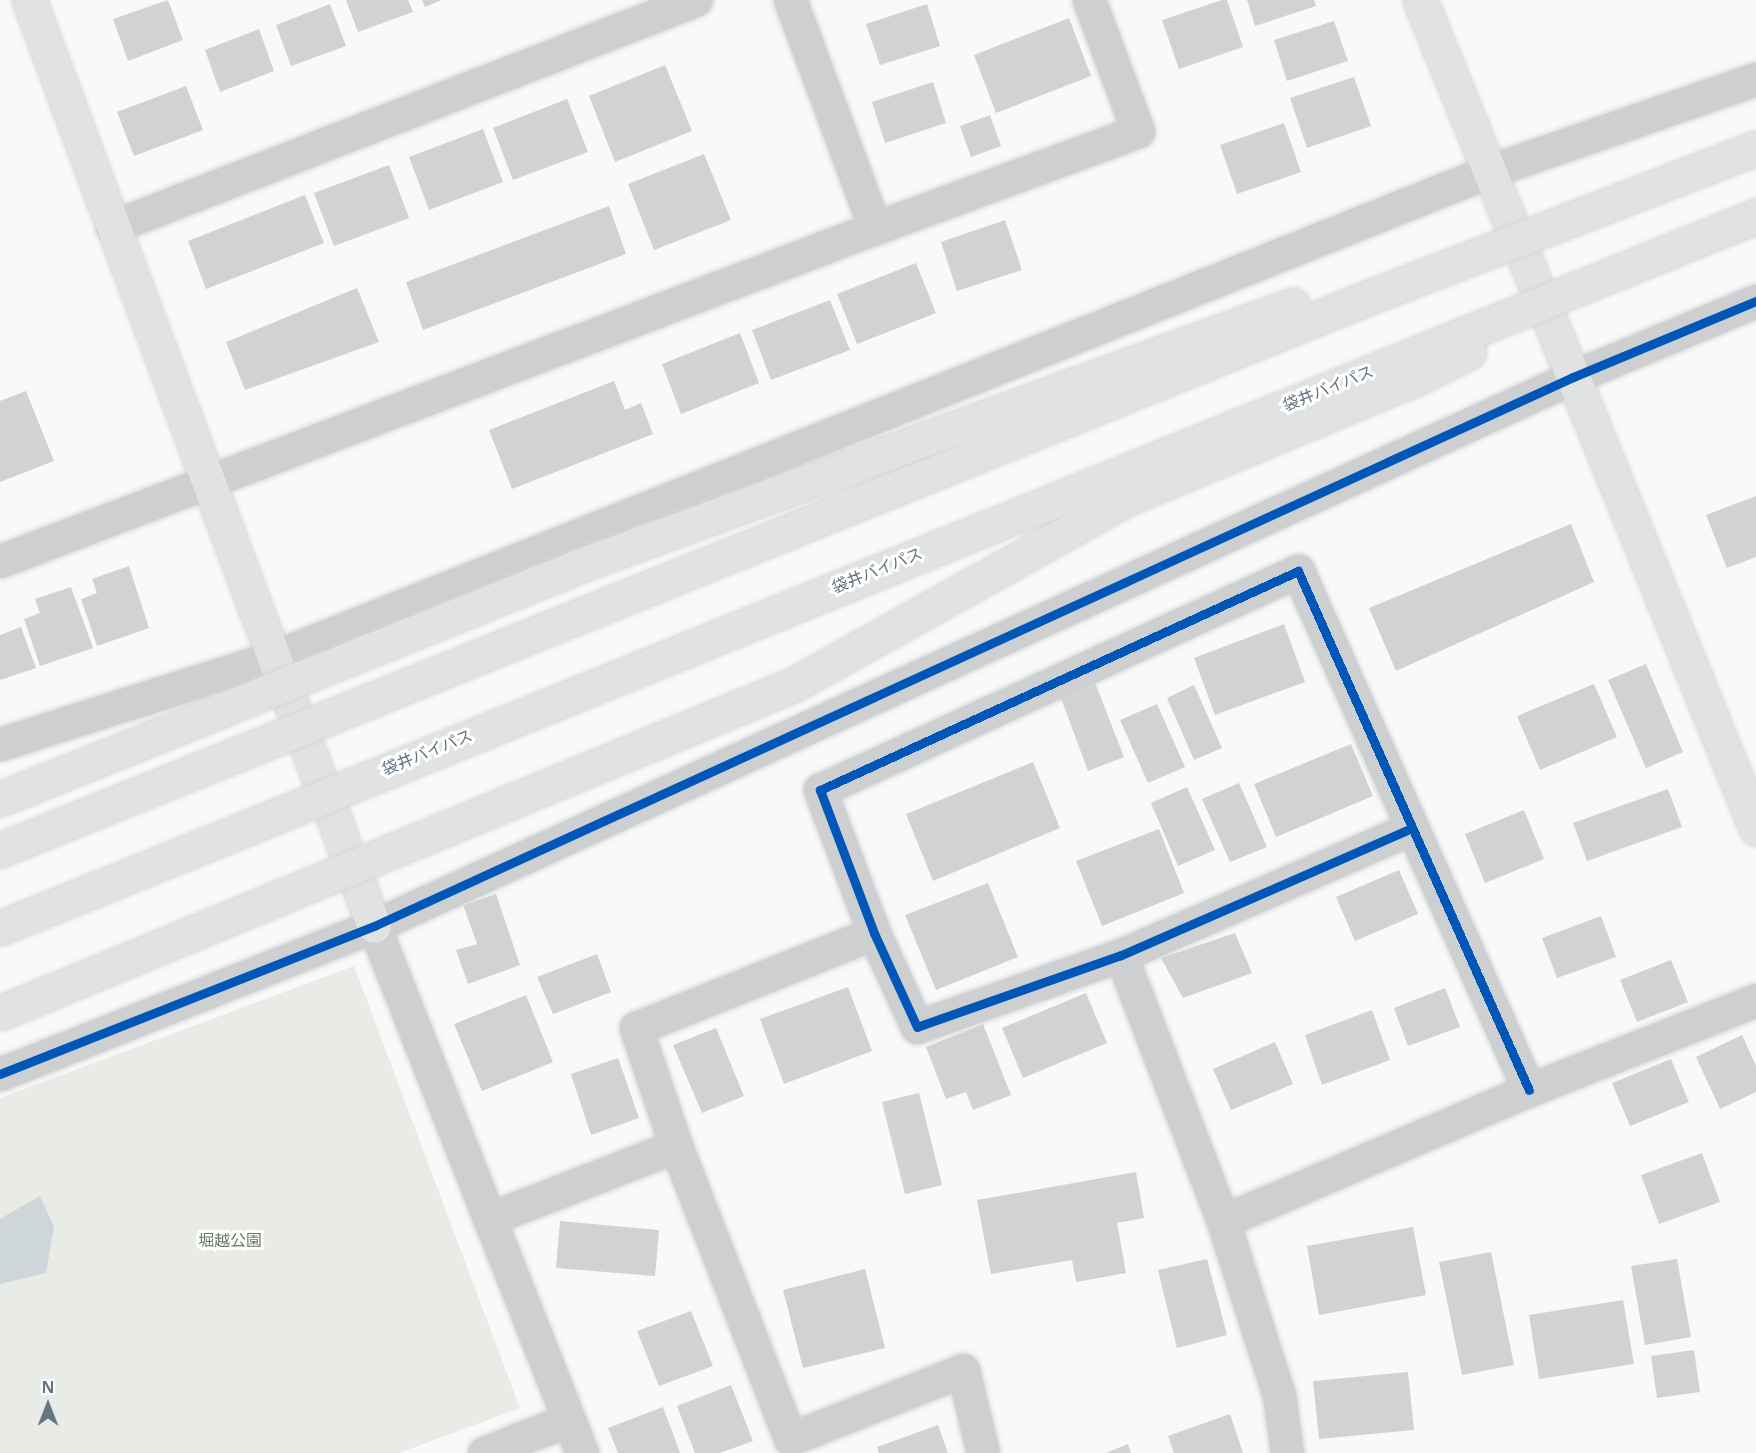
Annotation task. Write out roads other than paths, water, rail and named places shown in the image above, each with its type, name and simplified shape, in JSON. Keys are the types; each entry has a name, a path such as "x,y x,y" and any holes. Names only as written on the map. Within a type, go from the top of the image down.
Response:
{"main road":[{"path":"29,0 206,482 374,926"},
{"path":"1420,0 1756,828"},
{"path":"0,850 1610,204 1756,148"},
{"path":"0,799 594,560 1456,245 1610,204"},
{"name":"袋井バイパス","path":"0,928 1756,216"},
{"path":"0,1013 795,684 1128,498 1424,375 1635,264"}],"street":[{"path":"112,227 695,0"},
{"path":"790,0 875,228"},
{"path":"0,561 875,228 1138,132 1089,0"},
{"path":"0,744 274,657 1490,171 1756,79"},
{"path":"0,1074 374,926 1573,378 1756,301"},
{"path":"1412,828 1121,955 917,1027 874,933 820,790 1298,571 1529,1090"},
{"path":"374,926 582,1453"},
{"path":"874,933 636,1028 676,1146 790,1439 963,1370 983,1453"},
{"path":"1121,955 1223,1221 1279,1395 1287,1453"},
{"path":"1223,1221 1529,1090 1756,1000"},
{"path":"489,1219 676,1146"},
{"path":"483,1453 568,1419"}],"park label":[{"name":"堀越公園","path":"230,1240"}]}
